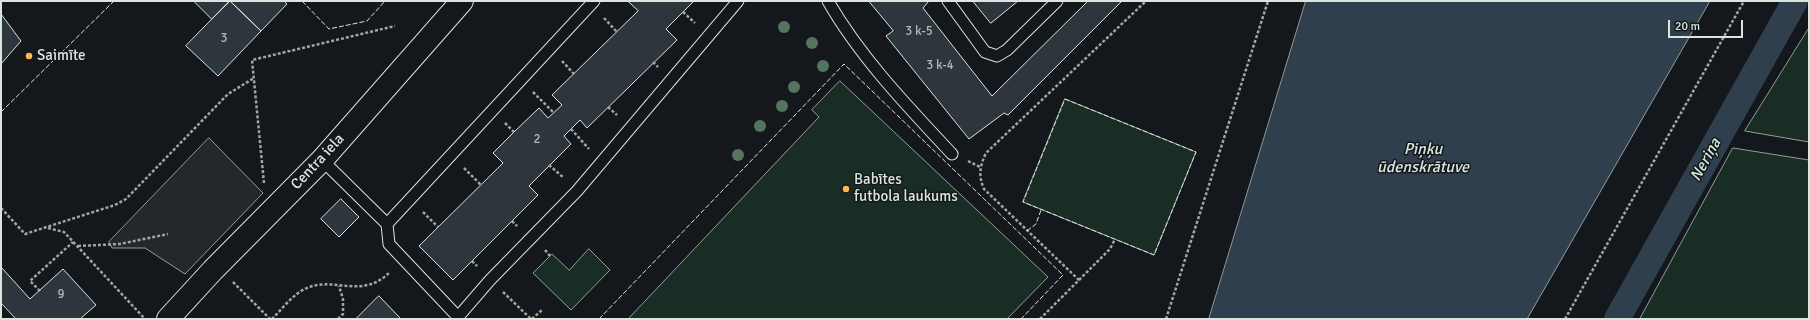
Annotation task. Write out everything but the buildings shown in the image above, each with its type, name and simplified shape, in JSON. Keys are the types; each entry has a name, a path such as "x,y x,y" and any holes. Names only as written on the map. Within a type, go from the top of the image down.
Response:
{"street":[{"name":"Centra iela","path":"168,319 217,266 322,160 462,1"}],"lane":[{"path":"386,224 594,1"},
{"path":"322,160 386,224 389,244 458,318 490,280 577,191 738,1"},
{"path":"828,1 841,24 905,103 952,154"},
{"path":"948,1 985,52 997,56 1007,50 1057,1"}],"path":[{"path":"1079,280 984,189 980,178 980,167 986,153 1146,1"},
{"path":"1166,319 1268,1"},
{"path":"1565,319 1744,1"},
{"path":"289,193 273,191 264,183 252,60 395,26"},
{"path":"1,208 25,234 48,228 115,205 126,198 228,94 254,78"},
{"path":"521,80 554,113"},
{"path":"571,129 602,162"},
{"path":"451,154 481,185"},
{"path":"48,228 64,232 145,319"},
{"path":"77,246 120,244 168,234"},
{"path":"1040,319 1110,249 1114,239"},
{"path":"40,291 30,281 73,242"},
{"path":"217,266 271,319 306,288 324,284 355,287 370,285 388,274 403,259"},
{"path":"490,280 532,319 542,310"},
{"path":"338,319 343,314 343,299 339,286"}],"green space":[{"path":"1809,28 1809,142 1745,131"},
{"name":"Babītes futbola laukums","path":"840,81 1048,277 1007,319 628,319 819,117 812,110"},
{"path":"1065,99 1196,152 1154,255 1023,202"},
{"path":"1733,148 1809,160 1809,319 1640,319"},
{"path":"589,249 610,270 571,310 533,273 552,254 569,270"}],"shaded area":[{"path":"209,138 263,193 185,274 145,248 112,248 109,242"}],"water":[{"name":"Piņķu ūdenskrātuve","path":"1306,1 1710,1 1527,319 1209,319"}],"waterway":[{"name":"Neriņa","path":"1617,319 1795,1"}],"fence":[{"path":"1,112 114,1"},
{"path":"302,1 329,29 367,21 385,1"},
{"path":"599,319 844,64 1063,275 1021,319"},
{"path":"1065,99 1196,152 1154,255 1023,202 1065,99"},
{"path":"1027,231 1036,224 1041,210"}],"place":[{"name":"Saimīte","path":"29,56"},
{"name":"Babītes futbola laukums","path":"846,189"}]}
